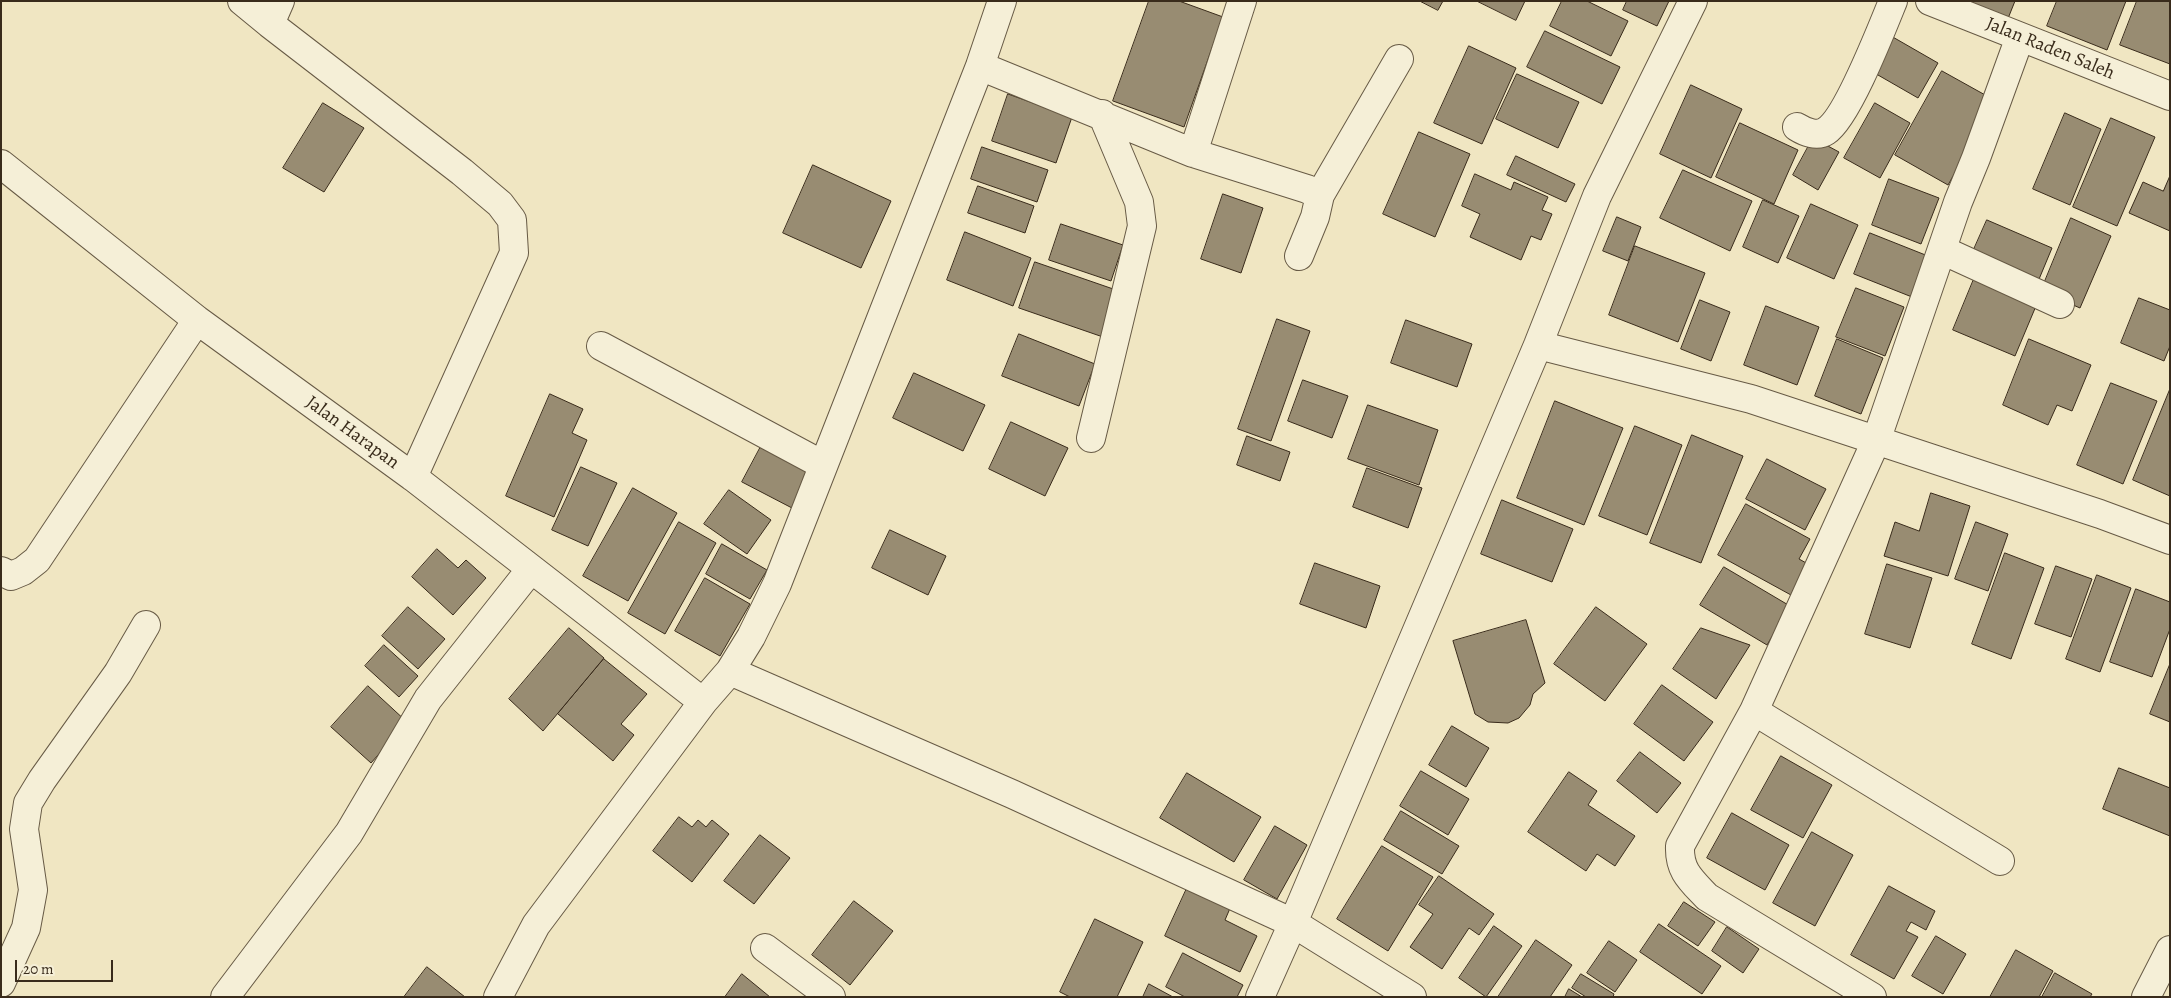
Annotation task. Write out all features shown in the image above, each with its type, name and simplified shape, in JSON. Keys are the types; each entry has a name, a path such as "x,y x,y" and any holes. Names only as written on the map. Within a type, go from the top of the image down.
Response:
{"street":[{"path":"242,1 275,13 500,204 512,220 514,253 413,477"},
{"path":"498,997 536,925 704,702 730,671 751,638 777,584 980,66 1002,1"},
{"path":"1193,153 1242,1"},
{"path":"1260,997 1538,345 1598,196 1693,1"},
{"path":"1797,127 1820,134 1832,126 1859,82 1893,1"},
{"name":"Jalan Raden Saleh","path":"1930,1 2170,96"},
{"path":"1872,997 1707,897 1688,876 1679,860 1680,846 1754,711 1876,441 1958,202 2020,37"},
{"path":"1299,256 1315,217 1320,195 1399,59"},
{"path":"980,66 1102,114 1193,153 1308,188 1320,195"},
{"path":"1092,438 1142,226 1139,202 1102,114"},
{"name":"Jalan Harapan","path":"1,164 61,214 197,320 413,477 704,702"},
{"path":"1942,250 2060,304"},
{"path":"1,572 12,576 23,571 36,560 197,320"},
{"path":"1538,345 1751,399 2100,514 2170,540"},
{"path":"601,346 823,465"},
{"path":"225,997 349,834 428,699 531,569"},
{"path":"1,984 26,928 33,890 24,829 28,804 118,673 146,625"},
{"path":"730,671 1012,794 1293,923 1412,997"},
{"path":"1754,711 2000,861"},
{"path":"765,948 832,997"},
{"path":"2146,997 2170,950"}],"building":[{"path":"1149,1 1179,1 1223,17 1184,127 1113,101"},
{"path":"1420,1 1443,1 1438,10"},
{"path":"1477,1 1525,1 1516,20"},
{"path":"1562,1 1587,1 1628,21 1611,56 1550,26"},
{"path":"1627,1 1669,1 1657,26 1623,10"},
{"path":"1956,1 2015,1 2007,21"},
{"path":"2057,1 2126,1 2107,50 2047,26"},
{"path":"2137,1 2170,1 2170,64 2120,45"},
{"path":"1545,31 1620,67 1602,104 1527,67"},
{"path":"1891,36 1938,63 1918,98 1871,71"},
{"path":"1469,46 1516,68 1482,144 1434,123"},
{"path":"1942,71 1996,101 1948,185 1895,155"},
{"path":"1517,74 1579,102 1558,148 1496,119"},
{"path":"1691,85 1742,109 1711,178 1660,154"},
{"path":"1008,94 1072,117 1056,163 992,141"},
{"path":"323,103 364,128 324,192 283,168"},
{"path":"1875,103 1910,123 1880,178 1844,158"},
{"path":"2065,113 2101,129 2070,205 2033,189"},
{"path":"2111,118 2155,137 2117,226 2073,207"},
{"path":"1740,123 1798,150 1774,204 1716,177"},
{"path":"1419,132 1470,154 1435,237 1383,214"},
{"path":"1813,138 1839,152 1818,190 1793,175"},
{"path":"982,147 1048,170 1037,202 971,179"},
{"path":"1516,156 1575,184 1566,202 1507,175"},
{"path":"813,165 891,201 861,268 783,233"},
{"path":"1683,170 1752,201 1730,251 1660,218"},
{"path":"1475,174 1511,190 1514,182 1548,197 1542,210 1552,214 1541,240 1531,236 1521,260 1470,237 1480,214 1462,206"},
{"path":"2170,176 2170,231 2129,213 2143,182 2163,191"},
{"path":"1889,179 1939,198 1921,244 1872,225"},
{"path":"978,186 1034,206 1025,233 968,213"},
{"path":"1223,194 1263,208 1241,273 1201,259"},
{"path":"1763,200 1799,216 1778,263 1743,247"},
{"path":"1811,204 1858,225 1834,279 1787,258"},
{"path":"1617,217 1641,227 1628,261 1603,251"},
{"path":"2071,218 2111,236 2080,308 2041,291"},
{"path":"1987,220 2052,248 2037,284 1971,256"},
{"path":"1061,224 1123,245 1111,281 1049,260"},
{"path":"965,232 1031,258 1013,306 947,280"},
{"path":"1870,233 1928,256 1912,297 1854,274"},
{"path":"1635,246 1705,273 1678,342 1609,315"},
{"path":"1035,262 1119,291 1103,337 1019,308"},
{"path":"1974,279 2036,306 2015,356 1953,330"},
{"path":"1856,288 1904,307 1885,356 1836,337"},
{"path":"2139,298 2170,310 2170,346 2164,361 2121,343"},
{"path":"1700,300 1730,312 1711,361 1681,349"},
{"path":"1766,306 1819,327 1797,385 1744,365"},
{"path":"1277,319 1310,331 1271,441 1238,429"},
{"path":"1406,320 1472,344 1457,387 1391,363"},
{"path":"1019,334 1095,364 1079,406 1002,376"},
{"path":"1837,339 1883,358 1861,414 1815,396"},
{"path":"2029,339 2091,365 2072,411 2057,405 2048,425 2003,405"},
{"path":"914,373 985,405 963,451 893,418"},
{"path":"1303,380 1348,396 1332,438 1288,421"},
{"path":"2111,383 2157,401 2123,484 2077,465"},
{"path":"2170,389 2170,496 2133,480"},
{"path":"550,394 583,409 572,433 587,440 554,517 506,496"},
{"path":"1555,401 1623,428 1584,525 1517,498"},
{"path":"1368,405 1438,430 1419,485 1348,459"},
{"path":"1011,422 1068,448 1045,496 989,469"},
{"path":"1635,426 1682,445 1647,535 1599,516"},
{"path":"1692,435 1743,456 1701,563 1650,543"},
{"path":"1247,436 1290,452 1280,481 1237,465"},
{"path":"766,437 815,463 792,508 742,482"},
{"path":"1767,459 1826,489 1805,530 1746,499"},
{"path":"581,467 617,483 588,546 552,530"},
{"path":"1367,468 1422,488 1408,528 1353,507"},
{"path":"633,488 677,513 628,601 583,576"},
{"path":"729,490 771,520 747,554 704,524"},
{"path":"1931,493 1970,506 1948,576 1884,556 1895,522 1919,531"},
{"path":"1502,500 1573,529 1552,582 1481,554"},
{"path":"1746,504 1810,539 1799,559 1808,564 1791,595 1718,555"},
{"path":"679,522 716,543 665,634 628,613"},
{"path":"1976,522 2008,534 1988,591 1955,579"},
{"path":"890,530 946,556 928,595 872,568"},
{"path":"722,544 767,570 750,599 706,574"},
{"path":"437,549 458,568 466,560 486,578 453,615 412,577"},
{"path":"2005,553 2044,568 2011,659 1972,644"},
{"path":"1315,563 1380,586 1366,628 1300,604"},
{"path":"1887,564 1932,578 1910,648 1865,634"},
{"path":"2056,566 2092,579 2071,637 2035,624"},
{"path":"1724,567 1790,606 1767,645 1700,605"},
{"path":"2097,575 2131,588 2100,672 2066,659"},
{"path":"705,578 750,604 720,656 675,631"},
{"path":"2136,589 2170,602 2170,629 2152,677 2110,662"},
{"path":"408,607 445,639 418,669 382,636"},
{"path":"1596,607 1647,644 1605,701 1554,664"},
{"path":"1526,620 1545,683 1533,694 1530,705 1519,718 1508,723 1488,722 1475,714 1453,641"},
{"path":"569,628 604,658 543,731 509,699"},
{"path":"1701,628 1750,645 1716,699 1673,669"},
{"path":"384,645 418,676 399,697 365,666"},
{"path":"604,659 647,694 621,724 634,735 613,761 558,714"},
{"path":"2170,664 2170,722 2150,714"},
{"path":"1662,685 1713,722 1684,761 1634,724"},
{"path":"368,686 407,722 371,763 331,727"},
{"path":"1452,726 1489,748 1466,787 1429,765"},
{"path":"1640,752 1681,783 1657,813 1617,781"},
{"path":"1781,756 1832,785 1803,838 1751,810"},
{"path":"2119,768 2170,788 2170,836 2103,809"},
{"path":"1421,771 1469,799 1448,835 1400,806"},
{"path":"1569,772 1597,791 1588,805 1635,836 1615,866 1597,854 1586,871 1528,832"},
{"path":"1187,773 1261,817 1234,862 1160,818"},
{"path":"1401,811 1459,846 1442,874 1384,840"},
{"path":"1732,813 1789,845 1765,890 1707,858"},
{"path":"679,817 692,827 698,820 706,827 712,820 729,834 692,882 653,851"},
{"path":"1275,826 1307,845 1277,899 1244,880"},
{"path":"1812,832 1853,855 1815,926 1773,903"},
{"path":"760,835 790,858 754,904 724,881"},
{"path":"1382,846 1433,877 1388,951 1337,919"},
{"path":"1439,876 1494,914 1479,935 1469,928 1442,969 1410,947 1433,914 1419,905"},
{"path":"1188,886 1231,906 1225,920 1257,936 1240,972 1165,936"},
{"path":"1889,886 1935,911 1926,930 1911,922 1906,931 1918,937 1894,979 1851,955"},
{"path":"854,901 893,931 850,985 812,955"},
{"path":"1684,902 1715,922 1698,946 1668,926"},
{"path":"1095,919 1143,942 1117,997 1070,997 1060,992"},
{"path":"1659,924 1721,966 1702,994 1640,952"},
{"path":"1494,926 1522,946 1486,997 1459,978"},
{"path":"1727,927 1759,949 1743,973 1712,951"},
{"path":"1936,936 1966,954 1943,994 1912,976"},
{"path":"1536,940 1572,965 1550,997 1498,997"},
{"path":"1609,941 1637,960 1615,992 1587,973"},
{"path":"2016,950 2053,971 2039,997 1990,997"},
{"path":"1183,953 1243,985 1237,997 1185,997 1166,987"},
{"path":"427,967 465,997 404,997"},
{"path":"2055,973 2092,994 2090,997 2042,997"},
{"path":"742,974 770,997 725,997"},
{"path":"1581,974 1614,994 1613,997 1586,997 1572,988"},
{"path":"1149,984 1173,997 1143,997"},
{"path":"1569,989 1582,997 1565,997"}]}
